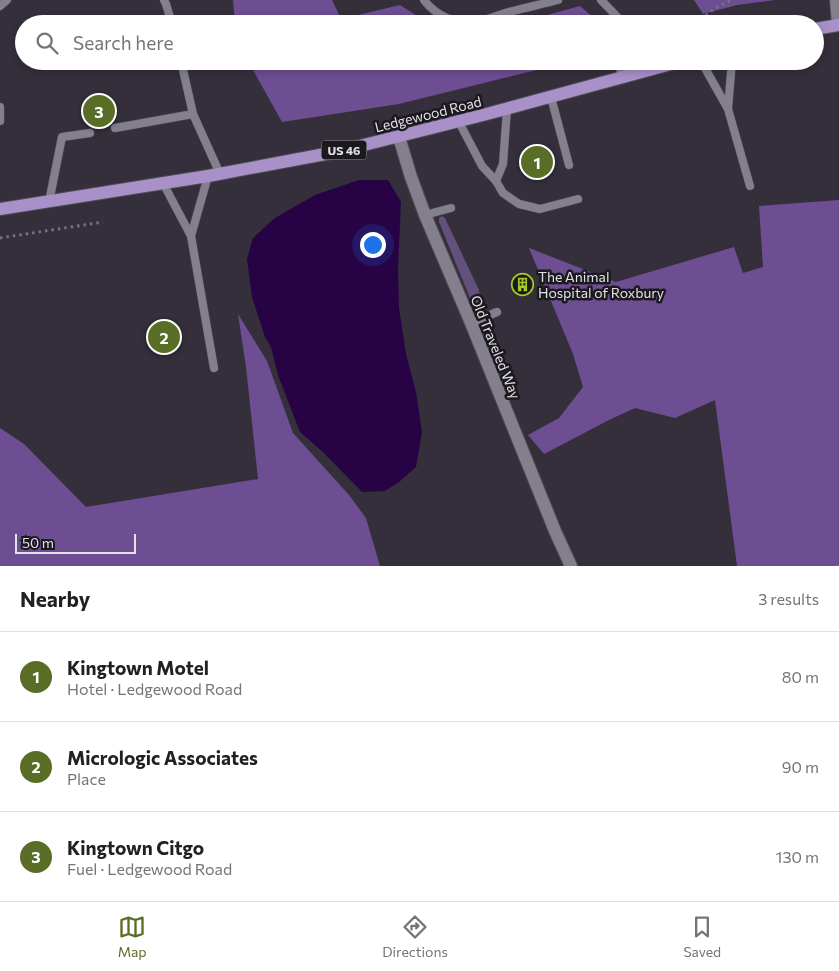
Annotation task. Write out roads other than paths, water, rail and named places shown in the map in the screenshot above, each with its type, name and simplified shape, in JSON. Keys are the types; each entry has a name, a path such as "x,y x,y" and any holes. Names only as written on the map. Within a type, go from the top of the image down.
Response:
{"main road":[{"path":"824,27 838,25"},
{"name":"Ledgewood Road","path":"0,209 214,175 315,156 459,122 622,78 641,70"}],"street":[{"path":"836,0 838,25"},
{"name":"Old Traveled Way","path":"399,137 410,177 425,215 570,566"}],"lane":[{"path":"0,6 7,0"},
{"path":"164,0 169,15"},
{"path":"424,0 428,6 442,15"},
{"path":"499,15 558,0"},
{"path":"601,0 614,14"},
{"path":"183,70 193,114 214,175 191,236"},
{"path":"621,70 622,78"},
{"path":"706,70 728,109 750,186"},
{"path":"728,109 731,70"},
{"path":"551,97 569,165"},
{"path":"0,107 0,122"},
{"path":"496,181 503,164 507,109"},
{"path":"115,128 193,114"},
{"path":"459,122 482,166 503,192 519,204 540,209 578,199"},
{"path":"48,202 62,137 90,132"},
{"path":"163,183 191,236 214,368"},
{"path":"425,215 452,208"},
{"path":"471,323 498,312"}],"place":[{"name":"Kingtown Citgo","path":"99,111"},
{"name":"Kingtown Motel","path":"537,162"},
{"name":"The Animal Hospital of Roxbury","path":"522,284"},
{"name":"Micrologic Associates","path":"164,337"}]}
